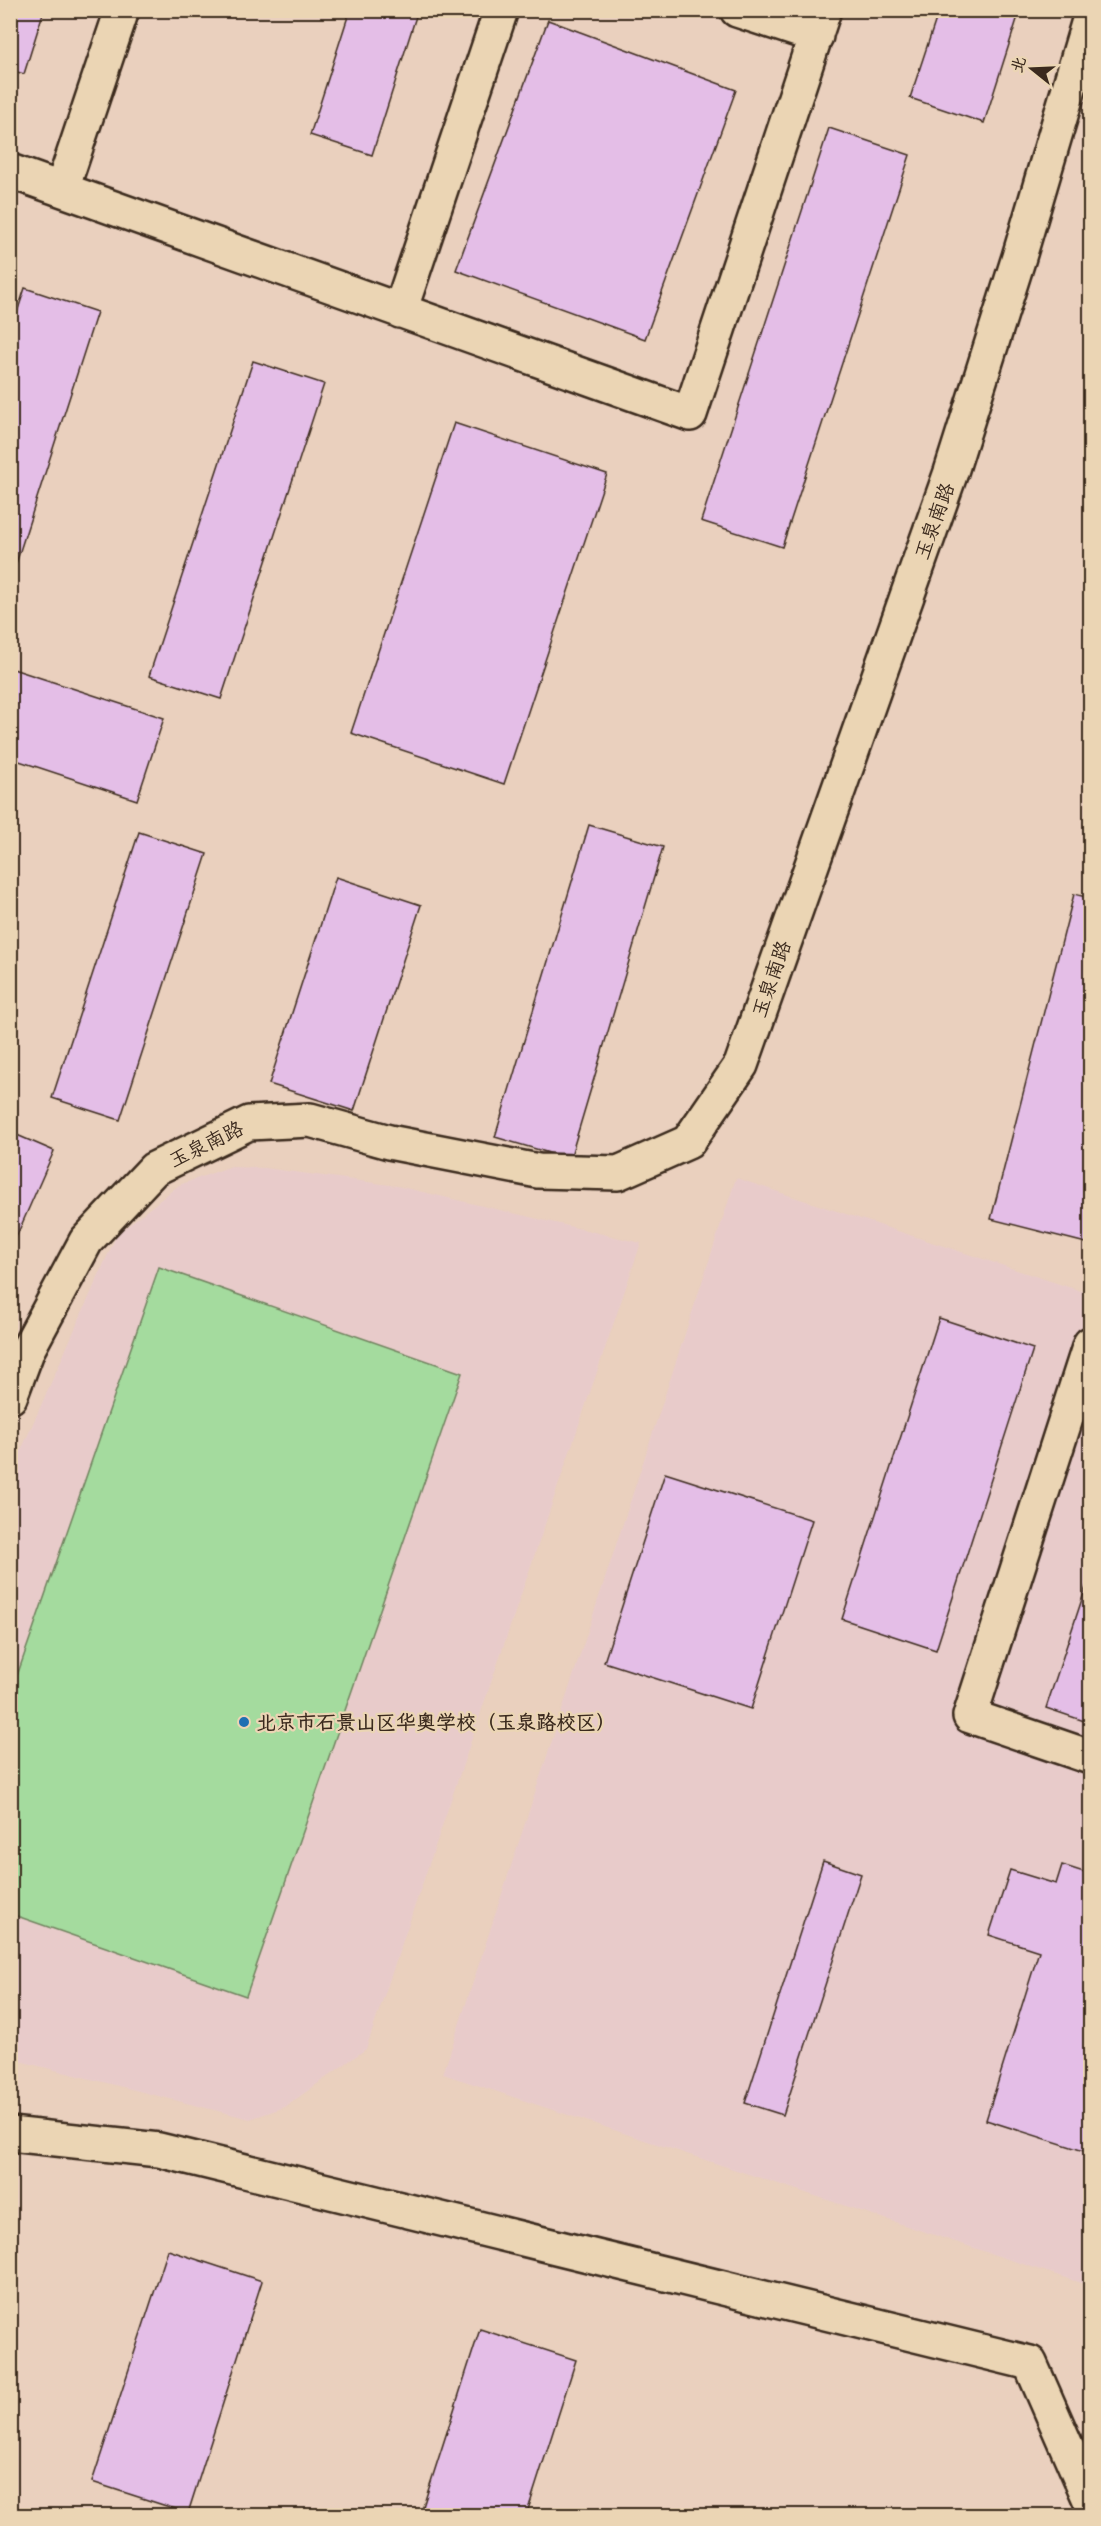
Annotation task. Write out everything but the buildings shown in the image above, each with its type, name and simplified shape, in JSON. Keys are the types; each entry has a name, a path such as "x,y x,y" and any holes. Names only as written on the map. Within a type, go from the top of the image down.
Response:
{"street":[{"path":"62,189 122,10"},
{"path":"400,311 501,10"},
{"path":"10,171 690,414 820,23 737,10"},
{"name":"玉泉南路","path":"10,1397 28,1349 86,1241 154,1169 249,1123 310,1120 389,1142 538,1171 618,1173 688,1142 741,1065 951,472 1016,268 1090,17"},
{"path":"1090,1344 970,1716 1090,1757"},
{"path":"10,2134 159,2150 1030,2363 1090,2500"}],"shaded area":[{"name":"北京市石景山区华奥学校（玉泉路校区）","path":"229,1167 265,1168 397,1186 641,1243 366,2049 285,2107 250,2119 11,2059 11,1473 117,1234 179,1185"},
{"path":"736,1178 1090,1294 1090,2286 443,2074"}],"green space":[{"path":"159,1267 462,1373 246,1996 11,1914 11,1693"}],"place":[{"name":"北京市石景山区华奥学校（玉泉路校区）","path":"244,1722"}]}
